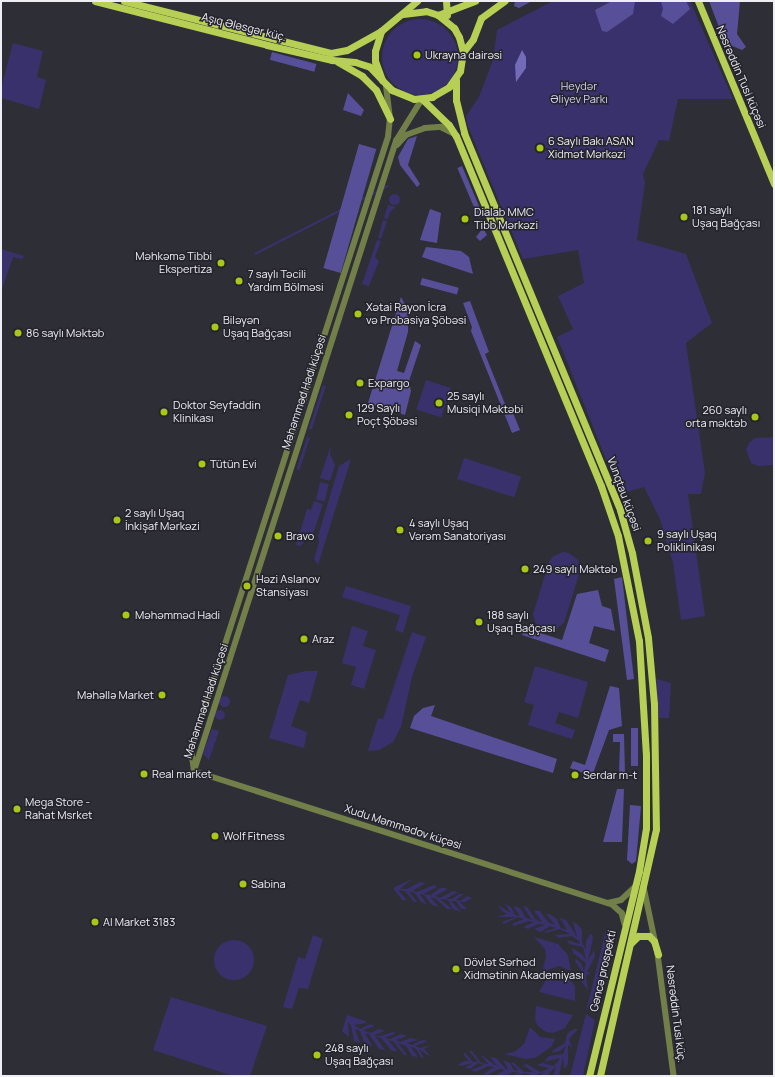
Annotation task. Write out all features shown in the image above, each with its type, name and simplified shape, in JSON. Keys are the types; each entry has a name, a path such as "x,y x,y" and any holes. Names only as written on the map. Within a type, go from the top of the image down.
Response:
{"main road":[{"name":"Aşıq Ələsgər küç.","path":"95,1 332,60 363,64 384,83"},
{"name":"Aşıq Ələsgər küç.","path":"124,1 331,53 347,50 381,31"},
{"path":"403,14 426,11 438,15 447,21 459,37 463,52 460,71 456,80 441,93 422,99 399,95 384,83 377,71 374,51 381,31 387,24 403,14 417,1"},
{"path":"446,1 448,11 447,21"},
{"path":"438,15 475,1"},
{"path":"463,52 473,38 481,18 504,1"},
{"name":"Nəsrəddin Tusi küçəsi","path":"698,1 774,184"},
{"path":"332,60 362,76 376,90 390,119"},
{"name":"Vunqtau küçəsi","path":"456,80 456,100 464,133 610,483 628,534 648,638 655,752 657,806 654,847 644,887"},
{"name":"Vunqtau küçəsi","path":"422,99 454,134 601,486 618,536 639,641 646,754 647,812 644,846 639,871"},
{"path":"644,846 654,847"},
{"name":"Gəncə prospekti","path":"589,1076 639,871"},
{"name":"Gəncə prospekti","path":"600,1076 644,887"},
{"path":"630,944 638,936 649,936 654,941 658,954"}],"street":[{"name":"Məhəmməd Hadi küçəsi","path":"194,772 190,750 388,137 390,119 384,83"},
{"name":"Məhəmməd Hadi küçəsi","path":"194,772 394,150 402,130 422,99"},
{"path":"394,150 406,135 425,128 441,127 454,134"},
{"path":"356,235 365,238"},
{"path":"245,579 254,582"},
{"name":"Xudu Məmmədov küçəsi","path":"194,772 606,903 619,909 625,924"},
{"path":"606,903 621,900 635,887"},
{"name":"Nəsrəddin Tusi küç.","path":"644,887 658,954 674,1076"}],"green space":[{"name":"Heydər Əliyev Parkı","path":"553,1 690,1 733,99 678,99 669,141 659,140 643,174 645,182 637,240 686,254 712,323 686,343 705,473 701,494 688,494 705,616 681,620 673,563 660,519 644,487 620,494 557,337 573,329 558,296 584,283 578,250 523,259 467,124 466,116 479,97 493,60 497,30"},
{"path":"420,19 435,22 447,30 455,42 458,57 455,72 447,84 435,92 420,95 405,92 393,84 385,72 382,57 385,42 393,30 405,22"},
{"path":"13,43 43,51 37,77 46,80 39,109 1,98 1,89"},
{"path":"388,185 389,187 255,255 254,253"},
{"path":"394,193 398,195 400,199 398,203 394,205 390,203 388,199 390,195"},
{"path":"388,205 396,207 390,212 388,219 384,218"},
{"path":"383,220 387,221 381,239 378,238"},
{"path":"377,240 381,241 375,257 379,261 369,286 362,284"},
{"path":"1,249 24,256 22,259 13,257 1,292"},
{"path":"426,380 451,388 441,418 416,409"},
{"path":"323,385 326,386 312,430 309,429"},
{"path":"307,437 310,438 299,470 296,469"},
{"path":"774,437 774,465 758,466 751,463 746,449 749,443 755,438"},
{"path":"331,445 330,454 335,465 330,481 320,478"},
{"path":"464,458 521,477 514,497 457,479"},
{"path":"351,459 318,565 314,559 319,542 318,536 339,466"},
{"path":"320,482 329,484 325,502 316,500"},
{"path":"314,501 323,504 313,534 300,546 296,545 307,509 311,510"},
{"path":"563,552 569,553 578,560 580,571 564,623 555,630 545,630 536,624 533,614 549,562 552,557"},
{"path":"346,586 411,606 403,633 395,630 400,615 342,597"},
{"path":"352,626 368,631 363,646 376,650 364,689 351,685 356,667 342,663"},
{"path":"412,632 426,637 412,677 401,727 393,742 379,750 368,751 378,718 383,719"},
{"path":"535,666 588,682 578,718 559,712 555,723 575,730 572,739 528,725 534,705 524,702"},
{"path":"306,671 318,671 309,703 300,700 291,726 307,732 304,748 269,738 288,675"},
{"path":"656,679 671,683 669,718 659,718"},
{"path":"222,696 226,696 228,697 228,705 222,706 219,703 219,699"},
{"path":"218,710 222,710 225,715 222,720 218,720 215,717 215,713"},
{"path":"212,729 219,731 209,760 203,754"},
{"path":"412,879 400,889 407,889 420,882 426,883 412,891 417,892 434,885 437,887 423,894 431,895 440,888 445,888 448,889 435,896 440,898 453,891 458,892 446,899 452,899 459,894 464,894 456,900 460,901 467,896 472,898 465,902 460,902 467,909 461,909 456,901 451,901 461,912 453,909 448,900 440,899 452,909 447,909 435,898 430,897 439,907 432,905 424,895 420,894 427,905 420,901 415,893 409,892 417,902 414,902 405,891 398,890 407,900 402,900 393,888"},
{"path":"505,904 511,907 515,915 520,916 513,906 520,908 526,918 532,920 523,906 527,907 536,920 542,922 534,911 540,911 548,922 555,925 546,914 549,914 556,918 561,928 567,930 560,918 566,920 577,937 573,922 577,924 582,930 582,943 586,949 586,941 591,933 593,938 588,961 594,950 595,956 587,972 591,972 586,976 588,990 581,981 584,974 575,961 576,959 581,963 584,971 586,963 573,953 572,948 582,954 586,960 583,947 569,944 567,940 580,944 579,941 572,936 559,938 555,935 570,934 560,929 546,933 544,932 556,928 550,926 541,932 534,929 545,925 538,924 528,929 523,927 534,922 529,921 514,926 512,924 524,919 518,917 504,924 502,922 516,917 497,917 507,914 502,911 498,905 511,913"},
{"path":"606,929 615,931 599,1007 594,1010 587,1008"},
{"path":"313,935 323,939 308,989 299,988 292,1009 283,1007 298,957 305,959"},
{"path":"534,937 558,944 568,955 571,971 559,966 542,972 546,957 545,949"},
{"path":"238,940 245,943 251,949 254,960 253,968 245,977 238,980 230,980 223,977 215,968 214,956 217,949 226,941"},
{"path":"558,976 570,980 575,986 575,1001 539,992 546,980"},
{"path":"171,997 267,1026 250,1076 233,1076 153,1050"},
{"path":"536,1006 573,1015 565,1028 553,1033 546,1032 538,1026 535,1020"},
{"path":"586,1014 595,1020 583,1076 570,1076"},
{"path":"347,1015 367,1023 354,1025 360,1029 370,1024 375,1026 363,1030 370,1033 379,1029 385,1031 374,1035 380,1036 393,1032 396,1033 385,1038 390,1039 401,1034 407,1036 396,1040 400,1042 411,1038 419,1040 406,1043 412,1045 422,1040 428,1041 415,1046 420,1048 432,1045 424,1049 432,1058 419,1049 424,1058 421,1057 416,1049 410,1046 418,1057 412,1056 406,1046 398,1043 407,1055 404,1055 394,1042 388,1040 397,1051 392,1051 381,1038 375,1036 385,1050 379,1049 369,1034 365,1033 372,1046 369,1046 364,1042 360,1031 355,1029 360,1043 354,1041 351,1026 348,1022 349,1037 342,1031"},
{"path":"530,1027 540,1037 555,1039 552,1046 535,1058 525,1059 504,1054 514,1052 524,1044"},
{"path":"574,1029 578,1029 569,1039 572,1048 568,1045 568,1064 564,1069 563,1057 559,1076 553,1076 556,1066 547,1076 540,1076 543,1072 535,1076 525,1073 512,1076 519,1073 513,1072 505,1076 494,1076 505,1070 499,1069 487,1075 483,1074 494,1067 488,1066 476,1072 471,1070 484,1065 478,1063 470,1069 465,1068 473,1063 461,1066 458,1065 464,1061 469,1061 463,1054 465,1053 473,1062 478,1062 469,1051 472,1051 481,1063 488,1064 480,1054 498,1067 490,1057 496,1058 506,1069 508,1069 503,1060 510,1063 514,1070 519,1071 511,1063 513,1062 524,1072 533,1072 523,1065 527,1064 540,1072 549,1068 536,1065 543,1063 553,1066 557,1063 560,1058 544,1062 549,1056 563,1054 566,1046 560,1051 552,1053 553,1050 565,1043 567,1034"}],"shaded area":[{"path":"515,1 532,1 519,8 514,6"},
{"path":"612,1 635,1 633,14 607,32 602,31 595,10"},
{"path":"661,1 686,1 690,9 673,24 661,16 663,9"},
{"path":"709,1 740,1 737,34 746,47 742,50 725,43"},
{"path":"522,50 526,57 526,68 516,82 515,65"},
{"path":"272,52 316,64 314,72 270,60"},
{"path":"348,93 364,110 361,116 343,110"},
{"path":"417,136 408,165 420,184 417,187 400,165 398,157 408,139"},
{"path":"359,144 376,149 341,273 323,268"},
{"path":"462,166 483,216 478,218 457,168"},
{"path":"430,209 441,213 437,243 420,240"},
{"path":"483,228 487,235 480,241 476,237"},
{"path":"426,247 461,251 469,257 473,274 422,257"},
{"path":"422,278 459,288 457,295 420,285"},
{"path":"401,297 408,310 408,332 397,371 404,373 415,341 421,345 409,381 411,391 405,415 368,403"},
{"path":"470,301 489,352 485,354 507,409 511,408 520,430 512,433 471,331 472,327 463,303"},
{"path":"622,577 634,679 627,680 614,579"},
{"path":"598,590 602,606 611,609 615,631 594,626 589,643 609,650 605,662 522,635 525,628 562,640 577,594"},
{"path":"610,686 619,688 622,726 609,730 592,776 570,768 573,761 585,765"},
{"path":"435,705 431,716 557,759 553,773 410,728 414,716 423,708"},
{"path":"631,728 638,728 638,766 631,766"},
{"path":"613,734 624,734 625,774 619,774 620,742 613,742"},
{"path":"617,789 624,789 622,842 603,842"},
{"path":"630,805 641,806 636,861 632,864 627,860"}],"place":[{"name":"Ukrayna dairəsi","path":"417,55"},
{"name":"6 Saylı Bakı ASAN Xidmət Mərkəzi","path":"540,148"},
{"name":"181 saylı Uşaq Bağçası","path":"684,217"},
{"name":"Dialab MMC Tibb Mərkəzi","path":"465,219"},
{"name":"Məhkəmə Tibbi Ekspertiza","path":"221,263"},
{"name":"7 saylı Təcili Yardım Bölməsi","path":"239,281"},
{"name":"Xətai Rayon İcra və Probasiya Şöbəsi","path":"358,314"},
{"name":"Biləyən Uşaq Bağçası","path":"215,327"},
{"name":"86 saylı Məktəb","path":"18,333"},
{"name":"Expargo","path":"360,383"},
{"name":"25 saylı Musiqi Məktəbi","path":"439,403"},
{"name":"Doktor Seyfәddin Klinikası","path":"164,412"},
{"name":"129 Saylı Poçt Şöbəsi","path":"349,415"},
{"name":"260 saylı orta məktəb","path":"755,417"},
{"name":"Tütün Evi","path":"202,464"},
{"name":"2 saylı Uşaq İnkişaf Mərkəzi","path":"117,520"},
{"name":"4 saylı Uşaq Vərəm Sanatoriyası","path":"400,530"},
{"name":"Bravo","path":"278,536"},
{"name":"9 saylı Uşaq Poliklinikası","path":"648,541"},
{"name":"249 saylı Məktəb","path":"525,569"},
{"name":"Həzi Aslanov Stansiyası","path":"247,586"},
{"name":"Məhəmməd Hadi","path":"126,615"},
{"name":"188 saylı Uşaq Bağçası","path":"479,622"},
{"name":"Araz","path":"304,639"},
{"name":"Mәhәllә Market","path":"162,695"},
{"name":"Real market","path":"144,774"},
{"name":"Serdar m-t","path":"575,775"},
{"name":"Mega Store - Rahat Msrket","path":"17,809"},
{"name":"Wolf Fitness","path":"215,836"},
{"name":"Sabina","path":"243,884"},
{"name":"Al Market 3183","path":"95,922"},
{"name":"Dövlət Sərhəd Xidmətinin Akademiyası","path":"456,969"},
{"name":"248 saylı Uşaq Bağçası","path":"317,1055"}]}
